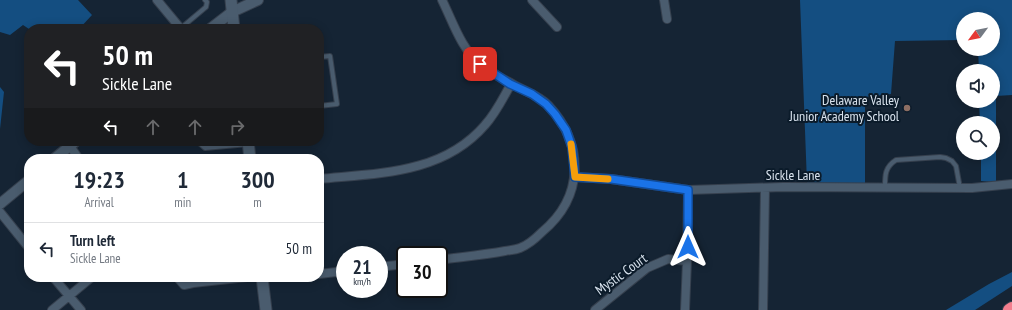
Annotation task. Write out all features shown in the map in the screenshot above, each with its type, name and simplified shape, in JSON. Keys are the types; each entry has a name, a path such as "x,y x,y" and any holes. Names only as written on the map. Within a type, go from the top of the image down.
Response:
{"highway":[{"path":"1008,310 1012,308"}],"main road":[{"path":"231,0 233,24"},
{"path":"263,282 266,310"}],"street":[{"path":"157,0 177,24"},
{"path":"216,24 232,12 258,0"},
{"path":"442,0 464,45 480,64 510,84 537,97 555,114 566,130 572,147 575,177 566,204 553,223 536,238 520,248 448,259"},
{"path":"532,0 557,27"},
{"path":"664,0 667,19"},
{"path":"324,177 408,169 446,156 462,147 486,124 510,84"},
{"path":"59,154 67,146"},
{"name":"Sickle Lane","path":"575,177 611,179 688,190 765,188 972,188 1012,184"},
{"path":"0,204 24,184"},
{"path":"763,310 765,188"},
{"path":"685,310 688,261 688,190"},
{"path":"0,212 24,242"},
{"name":"Mystic Court","path":"595,310 648,268 668,259 688,261"},
{"path":"324,273 336,272"},
{"path":"57,282 81,310"},
{"path":"52,310 86,282"},
{"path":"181,282 184,285 208,282"}],"lane":[{"path":"187,24 206,7 205,0"},
{"path":"324,57 330,56 337,104 324,105"},
{"path":"203,146 205,148 219,146"},
{"path":"885,188 885,174 887,168 896,160 940,157 952,161 956,166 960,188"}],"shaded area":[{"path":"0,0 78,0 92,15 84,24 24,24 24,26 10,35 0,32"},
{"path":"800,0 1012,0 1012,95 1000,96 1000,64 979,64 978,56 1000,56 1000,12 956,12 956,40 895,41 891,94 865,97 865,183 807,183"},
{"path":"0,87 4,92 0,129"},
{"path":"979,108 996,108 996,116 980,116"},
{"path":"981,160 996,160 996,182 981,181"},
{"path":"1012,272 1012,286 975,310 946,310 989,284"}],"slow traffic":[{"path":"571,144 575,177 608,179"}],"place":[{"name":"Delaware Valley Junior Academy School","path":"907,108"}],"route":[{"path":"480,64 510,84 532,94 546,104 555,114 566,130 572,147 575,177 611,179 688,190 688,247"}]}
